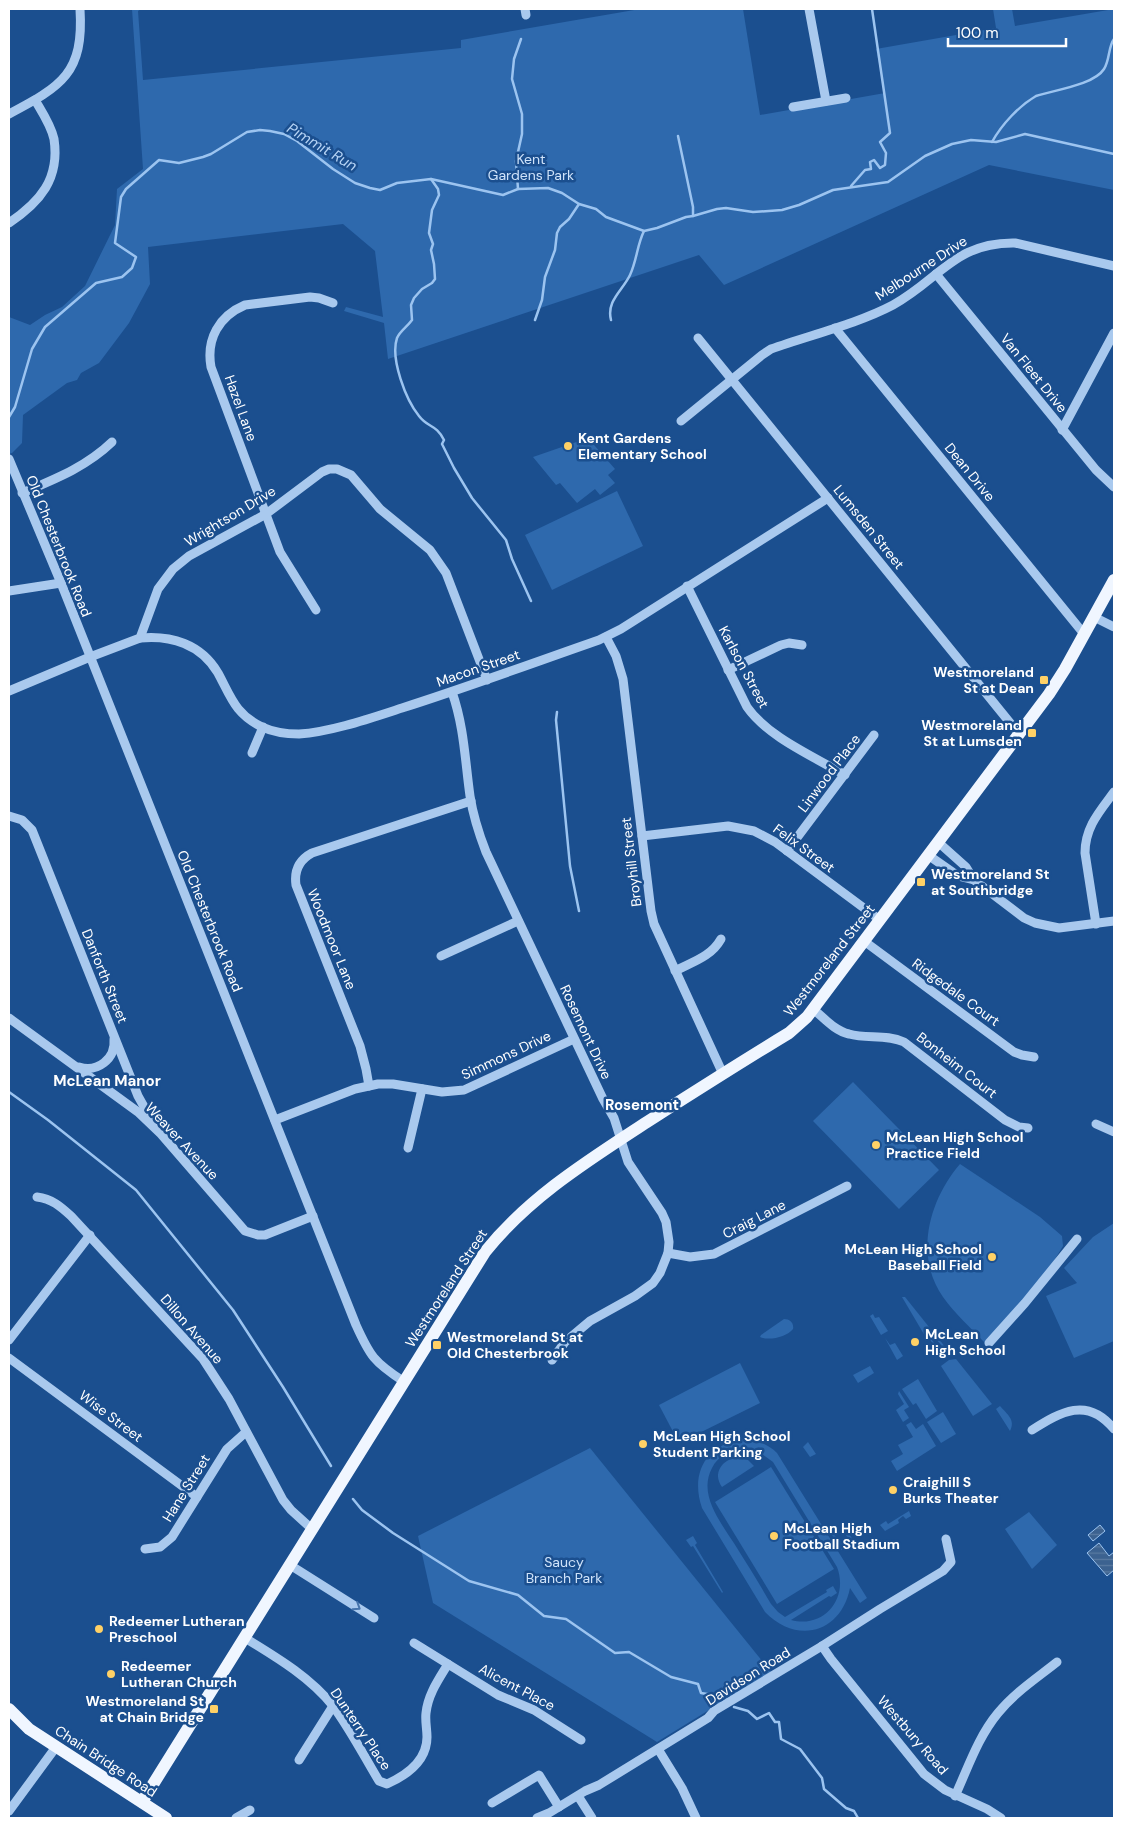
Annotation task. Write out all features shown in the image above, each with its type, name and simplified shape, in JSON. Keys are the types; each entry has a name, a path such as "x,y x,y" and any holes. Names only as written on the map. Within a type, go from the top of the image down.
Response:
{"main road":[{"name":"Westmoreland Street","path":"142,1802 480,1258 500,1233 534,1201 620,1140 789,1033 806,1017 1020,734 1057,682 1114,580"},
{"name":"Chain Bridge Road","path":"9,1709 29,1728 56,1747 166,1818"},
{"name":"Chain Bridge Road","path":"9,1721 29,1728"}],"street":[{"path":"9,114 35,100 60,82 74,63 81,40 80,9"},
{"path":"809,9 826,101"},
{"path":"792,107 846,98"},
{"path":"9,222 28,210 41,196 51,179 55,161 54,138 35,100"},
{"name":"Melbourne Drive","path":"681,421 731,379 771,349 875,314 910,295 964,254 989,244 1002,243 1032,246 1114,266"},
{"name":"Van Fleet Drive","path":"936,274 1062,430 1096,470 1114,487"},
{"name":"Hazel Lane","path":"316,610 280,552 211,367 210,358 212,339 221,321 236,309 245,305 310,297 332,303"},
{"name":"Dean Drive","path":"835,328 1084,634"},
{"path":"1062,430 1114,333"},
{"name":"Lumsden Street","path":"698,338 1020,734"},
{"path":"22,493 77,469 90,461 112,442"},
{"path":"338,458 337,469 351,475 380,509 420,540 439,560 446,573 487,680"},
{"name":"Old Chesterbrook Road","path":"9,459 61,584 367,1349 372,1358 403,1382"},
{"name":"Wrightson Drive","path":"140,638 158,589 173,569 189,556 266,514 322,472 337,469"},
{"name":"Macon Street","path":"140,638 172,639 183,642 202,654 218,673 235,706 244,715 263,727 289,734 310,732 353,723 452,692 606,637 828,498"},
{"path":"9,591 61,584"},
{"name":"Karlson Street","path":"687,586 747,707 762,725 845,774"},
{"path":"1094,617 1114,627"},
{"name":"Broyhill Street","path":"606,637 616,656 624,679 654,924 723,1074"},
{"path":"9,692 140,638"},
{"path":"728,670 781,645 789,643 802,645"},
{"name":"Rosemont Drive","path":"452,692 464,742 471,801 486,852 614,1118 628,1162 662,1213 666,1222 669,1242 664,1264 653,1283 639,1294 590,1321 565,1342 552,1360"},
{"path":"252,753 263,727"},
{"name":"Linwood Place","path":"787,851 874,735"},
{"path":"1096,924 1085,843 1091,824 1114,792"},
{"name":"Woodmoor Lane","path":"369,1086 360,1046 296,885 296,871 304,858 312,853 471,801"},
{"name":"Danforth Street","path":"9,816 22,820 30,826 138,1096 161,1134"},
{"name":"Felix Street","path":"642,836 709,828 742,828 764,835 880,920"},
{"path":"938,842 966,867 974,880 1024,918 1035,923 1059,928 1114,921"},
{"path":"928,855 958,876 974,880"},
{"path":"441,956 518,921"},
{"path":"675,971 708,955 714,950 721,939"},
{"name":"Ridgedale Court","path":"864,941 1014,1052 1022,1056 1034,1057"},
{"name":"Bonheim Court","path":"813,1009 834,1027 848,1034 883,1036 904,1042 1005,1120 1019,1127 1028,1128"},
{"name":"Weaver Avenue","path":"9,1018 138,1112 161,1134 245,1230 258,1235 265,1235 313,1216"},
{"path":"76,1066 91,1068 104,1063 113,1051 115,1044 114,1034"},
{"name":"Simmons Drive","path":"275,1120 355,1089 369,1086 393,1084 442,1092 464,1090 574,1038"},
{"path":"408,1148 422,1089"},
{"path":"1096,1124 1114,1132"},
{"name":"Craig Lane","path":"668,1252 690,1257 714,1254 847,1186"},
{"name":"Dillon Avenue","path":"37,1197 58,1204 90,1235 197,1352 225,1392 283,1500 312,1529"},
{"path":"9,1340 90,1235"},
{"path":"989,1342 1025,1303 1077,1239"},
{"name":"Wise Street","path":"9,1358 197,1497"},
{"path":"1032,1430 1057,1414 1075,1410 1094,1413 1102,1417 1114,1429"},
{"name":"Hane Street","path":"145,1548 160,1547 172,1537 226,1449 246,1432"},
{"name":"Davidson Road","path":"536,1818 599,1785 708,1718 714,1711 948,1567 951,1562 951,1556 946,1539"},
{"path":"290,1565 374,1618"},
{"name":"Dunterry Place","path":"245,1638 296,1671 321,1693 333,1706 379,1781 386,1784 405,1774 422,1758 426,1749 428,1702 432,1690 448,1664"},
{"name":"Alicent Place","path":"414,1643 498,1696 534,1710 581,1740"},
{"name":"Westbury Road","path":"822,1646 924,1774 934,1783 955,1796 987,1809 1001,1818"},
{"path":"955,1796 982,1737 998,1712 1057,1662"},
{"path":"299,1760 333,1706"},
{"path":"9,1811 56,1747"},
{"path":"658,1749 682,1788 696,1818"},
{"path":"492,1804 539,1775 559,1807"},
{"path":"578,1796 592,1818"},
{"path":"236,1818 250,1810"}],"green space":[{"name":"Kent Gardens Park","path":"132,9 141,9 138,11 143,80 461,48 461,40 640,9 743,9 760,115 885,93 876,49 996,28 993,9 1012,9 1015,26 1114,9 1114,190 989,165 724,285 699,255 388,359 384,323 344,311 346,307 383,317 375,251 343,224 148,247 150,284 129,323 99,363 81,373 77,380 67,383 23,415 22,443 9,454 9,317 30,325 62,307 85,286 115,225 117,189 143,169"},
{"path":"588,438 615,469 608,475 615,483 600,495 595,489 577,503 560,483 556,485 533,457"},
{"path":"617,491 643,546 552,590 525,535"},
{"name":"McLean High School Practice Field","path":"853,1082 939,1170 899,1209 813,1121"},
{"name":"McLean High School Baseball Field","path":"960,1164 1040,1217 1062,1236 1063,1246 1047,1272 985,1343 943,1297 934,1281 929,1264 927,1246 933,1211 949,1178"},
{"path":"1114,1223 1114,1341 1074,1358 1046,1296 1077,1283 1064,1268 1093,1237"},
{"path":"902,1297 905,1297 933,1332 925,1336"},
{"path":"873,1314 875,1318 879,1317 888,1331 881,1335 870,1316"},
{"path":"784,1319 792,1323 793,1329 790,1332 773,1338 760,1337 761,1335"},
{"path":"936,1335 948,1351 943,1359 929,1338 931,1338 938,1349 942,1346 933,1336"},
{"path":"885,1338 890,1345 895,1343 903,1356 897,1360"},
{"path":"956,1359 992,1404 973,1416 941,1366 949,1360"},
{"path":"740,1363 760,1403 679,1443 659,1405"},
{"path":"870,1366 874,1373 858,1383 853,1375"},
{"path":"918,1379 937,1411 926,1419 916,1403 913,1405 902,1389"},
{"path":"899,1391 909,1407 904,1410 909,1418 903,1422 896,1410 904,1404 898,1394"},
{"path":"1000,1406 1011,1420 1012,1427 1010,1431 996,1409"},
{"path":"943,1412 956,1434 941,1443 927,1422"},
{"path":"911,1422 916,1429 923,1424 936,1446 897,1471 891,1461 903,1454 898,1445 913,1437 906,1425"},
{"path":"744,1439 753,1440 766,1445 777,1453 867,1598 860,1603 850,1588 845,1603 828,1624 804,1631 777,1622 765,1612 702,1508 699,1495 698,1483 704,1462 720,1447","holes":["740,1449 758,1451 773,1462 837,1567 840,1590 836,1600 831,1609 814,1620 803,1622 791,1620 837,1593 833,1586 826,1590 827,1592 785,1617 771,1604 719,1520 710,1500 708,1479 717,1460 727,1453"]},
{"path":"808,1442 816,1454 810,1457 803,1447"},
{"name":"Saucy Branch Park","path":"590,1448 771,1672 657,1742 433,1603 418,1536"},
{"path":"737,1457 748,1460 754,1466 722,1487 718,1477 720,1468 727,1461"},
{"name":"McLean High Football Stadium","path":"771,1467 834,1569 777,1604 715,1502"},
{"path":"909,1511 911,1516 906,1519 903,1516 898,1520 899,1523 885,1531 880,1525 886,1521 888,1524"},
{"path":"1029,1512 1057,1545 1032,1569 1005,1529"},
{"path":"843,1528 846,1529 853,1540 852,1543 841,1550 832,1535 834,1534 839,1542 847,1537"},
{"path":"693,1536 697,1543 695,1545 722,1593 693,1546 691,1547 686,1540"}],"shaded area":[{"path":"1100,1525 1105,1531 1093,1541 1088,1535"},
{"path":"1099,1543 1109,1556 1114,1552 1114,1570 1107,1576 1087,1553"}],"waterway":[{"path":"851,186 865,170 871,169 870,162 874,160 880,168 885,165 886,153 880,142 890,133 872,9"},
{"path":"518,189 516,161 522,134 522,114 512,79 514,59 521,39"},
{"path":"992,142 1011,116 1036,96 1083,83 1099,75 1106,65 1114,39"},
{"name":"Pimmit Run","path":"9,417 15,407 32,349 45,327 96,283 122,277 132,268 136,257 115,243 121,197 126,189 159,160 179,163 203,157 247,132 260,130 284,134 297,141 333,169 355,183 370,188 380,190 397,183 431,179 503,195 518,189 548,188 562,193 579,204 596,209 606,217 644,231 717,209 726,208 753,212 782,210 799,205 833,190 888,182 925,156 952,144 971,140 996,142 1025,134 1114,154"},
{"path":"678,136 693,207 693,216"},
{"path":"431,179 438,189 439,195 432,210 429,233 433,244 431,250 435,279 422,289 411,305 412,320 397,338 395,347 397,368 404,390 414,409 422,420 441,435 444,440 442,444 472,498 506,540 512,559 531,601"},
{"path":"535,320 542,300 545,277 555,250 557,233 579,204"},
{"path":"611,320 610,313 613,301 630,275 644,231"},
{"path":"557,712 556,720 570,866 579,911"},
{"path":"9,1092 48,1120 136,1190 233,1310 331,1466"},
{"path":"353,1499 362,1510 393,1533 469,1581 518,1595 544,1616 566,1619 615,1653 629,1652 671,1677 698,1684 701,1693 725,1697"},
{"path":"734,1707 748,1711 757,1719 769,1713 775,1722 779,1722 781,1739 800,1749 822,1778 824,1789 846,1808 854,1811 858,1818"}],"place":[{"name":"Kent Gardens Elementary School","path":"568,446"},
{"name":"Westmoreland St at Dean","path":"1044,680"},
{"name":"Westmoreland St at Lumsden","path":"1032,733"},
{"name":"Westmoreland St at Southbridge","path":"921,882"},
{"name":"McLean High School Practice Field","path":"876,1145"},
{"name":"McLean High School Baseball Field","path":"992,1257"},
{"name":"McLean High School","path":"915,1342"},
{"name":"Westmoreland St at Old Chesterbrook","path":"437,1345"},
{"name":"McLean High School Student Parking","path":"643,1444"},
{"name":"Craighill S Burks Theater","path":"893,1490"},
{"name":"McLean High Football Stadium","path":"774,1536"},
{"name":"Redeemer Lutheran Preschool","path":"99,1629"},
{"name":"Redeemer Lutheran Church","path":"111,1674"},
{"name":"Westmoreland St at Chain Bridge","path":"214,1709"}],"district":[{"name":"McLean Manor","path":"107,1081"},
{"name":"Rosemont","path":"642,1105"}]}
